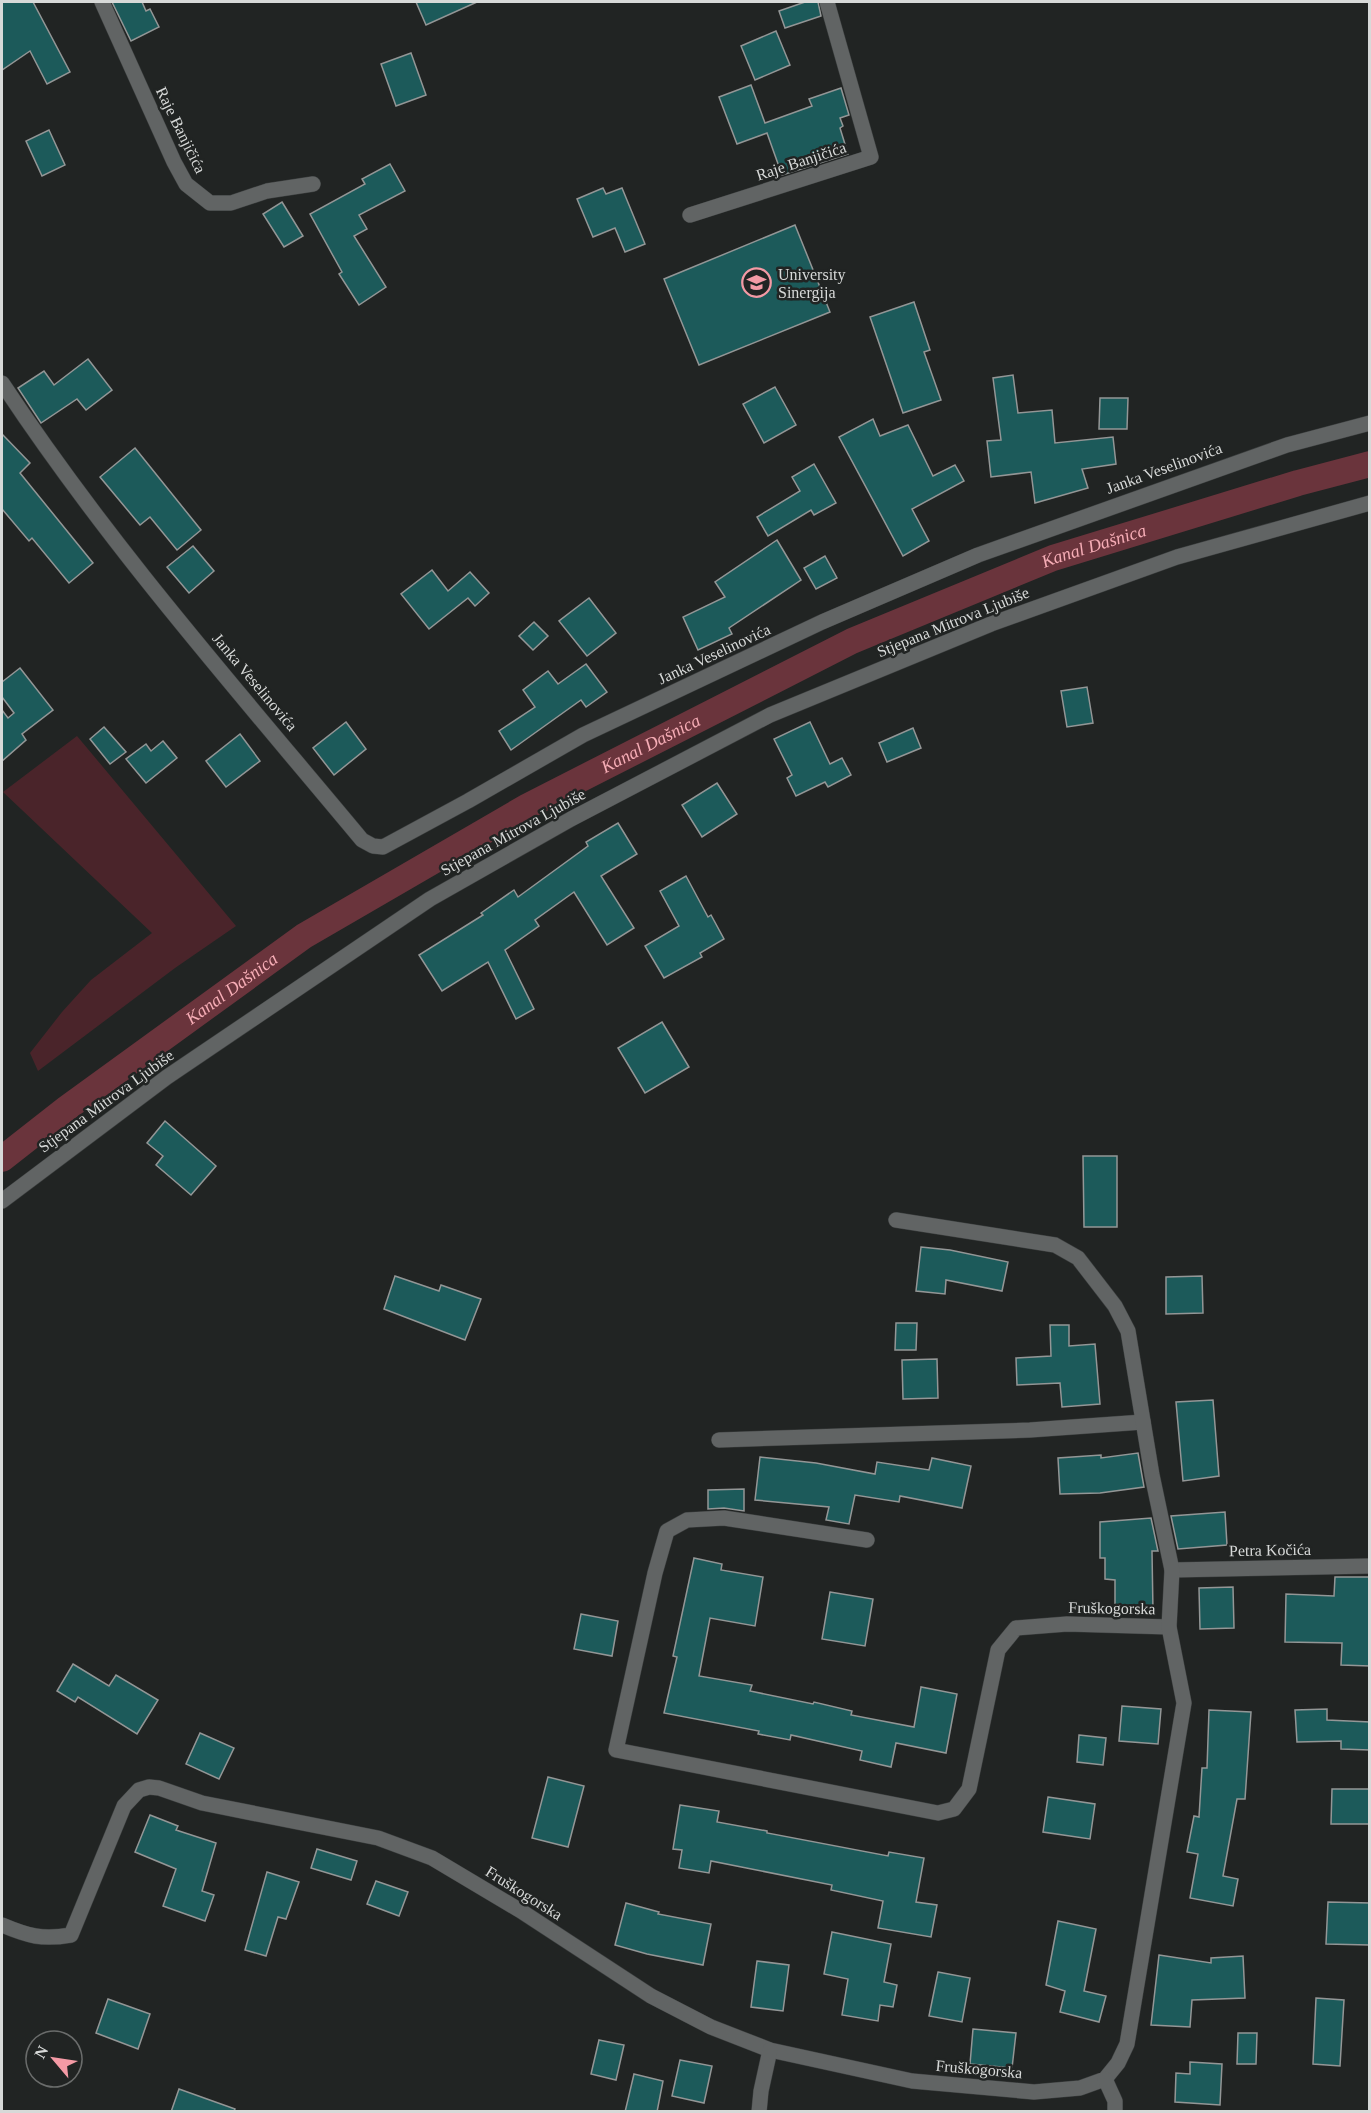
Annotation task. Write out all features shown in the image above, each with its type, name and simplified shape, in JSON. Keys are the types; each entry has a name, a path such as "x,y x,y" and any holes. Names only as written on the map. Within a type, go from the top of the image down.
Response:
{"street":[{"name":"Raje Banjičića","path":"102,2 186,184 210,203 231,203 267,191 313,184"},
{"name":"Raje Banjičića","path":"690,215 871,157 827,2"},
{"name":"Janka Veselinovića","path":"2,383 48,453 128,558 362,840 373,846 383,847 583,735 822,622 978,555 1277,448 1370,423"},
{"name":"Stjepana Mitrova Ljubiše","path":"2,1201 167,1077 430,899 571,819 770,715 991,624 1178,557 1370,503"},
{"name":"Fruškogorska","path":"2,1925 28,1936 54,1938 71,1935 124,1806 139,1790 149,1787 159,1788 202,1803 378,1838 432,1858 521,1911 651,1996 711,2027 770,2050 912,2081 1034,2092 1080,2088 1105,2079 1118,2063 1127,2044 1184,1703 1169,1627 1172,1570 1152,1475 1128,1331 1115,1306 1078,1258 1055,1245 896,1220"},
{"path":"718,1440 1030,1430 1143,1422"},
{"name":"Fruškogorska","path":"867,1540 724,1518 687,1520 667,1531 655,1573 616,1750 938,1814 954,1809 969,1789 998,1650 1016,1628 1067,1624 1169,1627"},
{"name":"Petra Kočića","path":"1172,1570 1370,1566"},
{"path":"759,2112 770,2050"},
{"path":"1105,2079 1115,2101 1115,2112"}],"shaded area":[{"path":"77,736 236,926 175,968 38,1071 30,1053 62,1012 91,980 152,933 3,792"}],"building":[{"path":"2,2 33,2 70,72 47,84 30,51 2,70"},
{"path":"112,2 142,2 146,11 150,9 159,27 131,41"},
{"path":"416,2 477,2 426,25"},
{"path":"805,2 818,2 821,16 785,28 779,11"},
{"path":"776,31 790,65 755,80 741,46"},
{"path":"411,53 426,95 396,106 381,64"},
{"path":"751,85 765,123 812,106 809,99 841,88 849,115 840,118 843,126 840,128 848,154 782,175 767,133 737,144 719,97"},
{"path":"49,130 65,165 42,176 26,141"},
{"path":"390,164 405,191 359,215 367,229 354,236 386,287 359,305 339,274 342,272 310,214 365,184 362,179"},
{"path":"603,188 606,194 622,188 645,244 625,252 615,228 593,237 577,199"},
{"path":"282,202 303,236 284,247 263,214"},
{"path":"795,225 830,312 699,365 664,279"},
{"path":"914,302 930,350 924,352 941,400 903,413 870,317"},
{"path":"88,359 112,390 86,410 77,399 41,423 18,388 44,371 54,385"},
{"path":"1013,375 1018,413 1052,410 1055,443 1113,437 1116,464 1082,469 1088,488 1035,503 1031,472 991,477 987,441 1001,440 993,378"},
{"path":"775,387 796,425 764,443 743,404"},
{"path":"1100,398 1128,398 1127,429 1099,429"},
{"path":"873,419 880,436 908,425 933,476 955,465 964,481 912,509 929,541 903,556 839,437"},
{"path":"2,434 30,463 20,473 93,563 69,583 32,538 29,541 2,509"},
{"path":"135,448 201,530 177,550 150,517 140,525 100,477"},
{"path":"814,464 836,503 814,515 811,510 768,536 757,517 800,491 792,477"},
{"path":"777,540 801,580 729,628 732,634 698,650 683,617 725,597 715,582"},
{"path":"193,546 214,571 189,593 167,567"},
{"path":"825,556 837,578 816,589 804,568"},
{"path":"432,570 448,591 470,572 489,593 475,606 468,598 429,629 401,594"},
{"path":"589,598 616,633 587,656 559,621"},
{"path":"534,622 548,636 533,650 519,636"},
{"path":"586,664 607,692 586,707 581,700 511,750 499,731 535,707 523,690 548,671 558,684"},
{"path":"20,668 53,710 22,734 26,740 2,761 2,710 8,718 14,713 2,697 2,682"},
{"path":"1087,687 1093,723 1067,727 1061,691"},
{"path":"346,722 366,749 334,775 313,748"},
{"path":"810,722 830,764 842,758 851,775 828,787 825,782 796,796 787,778 792,775 774,739"},
{"path":"104,727 126,752 110,764 90,739"},
{"path":"913,728 921,748 887,762 879,743"},
{"path":"240,734 260,761 226,787 206,761"},
{"path":"163,741 177,758 146,783 126,759 146,744 151,751"},
{"path":"717,783 737,814 702,837 682,805"},
{"path":"618,823 637,854 601,876 634,928 607,945 574,892 535,920 539,926 505,950 534,1009 516,1019 488,962 442,991 419,955 483,915 481,913 514,890 518,897 588,846 586,842"},
{"path":"686,876 708,917 711,915 724,939 700,953 702,957 664,978 645,946 679,926 660,891"},
{"path":"662,1022 689,1067 645,1093 618,1048"},
{"path":"165,1121 216,1166 191,1195 156,1165 163,1156 147,1143"},
{"path":"1083,1156 1117,1156 1117,1227 1084,1227"},
{"path":"921,1247 950,1250 1008,1262 1002,1291 946,1280 945,1294 916,1291"},
{"path":"395,1276 439,1291 441,1285 481,1299 465,1340 384,1309"},
{"path":"1202,1276 1203,1313 1166,1314 1166,1277"},
{"path":"896,1323 917,1323 916,1350 895,1350"},
{"path":"1050,1325 1069,1325 1069,1346 1095,1344 1100,1404 1062,1407 1060,1383 1017,1385 1016,1358 1051,1356"},
{"path":"937,1359 938,1398 903,1399 902,1360"},
{"path":"1213,1400 1219,1476 1183,1481 1176,1402"},
{"path":"1138,1453 1144,1487 1100,1493 1060,1494 1058,1458 1101,1455 1101,1458"},
{"path":"760,1457 816,1463 875,1474 877,1462 929,1470 932,1458 971,1466 962,1508 900,1496 899,1502 855,1495 849,1524 826,1520 829,1507 755,1500"},
{"path":"744,1489 744,1511 724,1508 708,1509 708,1490"},
{"path":"1225,1512 1227,1545 1178,1549 1171,1516"},
{"path":"1151,1518 1158,1551 1152,1551 1153,1612 1115,1613 1115,1580 1105,1579 1105,1558 1100,1558 1100,1522"},
{"path":"694,1558 722,1564 721,1570 763,1577 755,1626 710,1618 699,1676 752,1685 750,1691 813,1704 814,1702 852,1711 851,1715 914,1727 921,1687 957,1694 946,1753 896,1743 891,1767 860,1760 862,1751 791,1735 790,1740 758,1734 759,1731 664,1713 677,1657 673,1656"},
{"path":"1335,1577 1370,1577 1370,1666 1341,1665 1342,1643 1285,1642 1286,1594 1334,1596"},
{"path":"1233,1587 1234,1628 1200,1629 1199,1588"},
{"path":"830,1592 873,1599 865,1646 822,1639"},
{"path":"581,1614 618,1621 612,1656 574,1649"},
{"path":"73,1664 109,1686 116,1675 158,1700 137,1734 78,1697 75,1702 57,1691"},
{"path":"1122,1706 1161,1709 1158,1744 1119,1741"},
{"path":"1327,1709 1327,1720 1370,1722 1370,1750 1341,1749 1341,1741 1297,1742 1295,1710"},
{"path":"1209,1710 1251,1712 1245,1799 1237,1799 1223,1876 1238,1879 1233,1906 1190,1898 1198,1854 1187,1852 1194,1816 1199,1817 1202,1768 1207,1768"},
{"path":"200,1733 234,1748 219,1779 186,1764"},
{"path":"1079,1735 1106,1738 1103,1765 1077,1762"},
{"path":"548,1777 584,1786 568,1847 532,1838"},
{"path":"1332,1789 1370,1789 1370,1824 1331,1824"},
{"path":"1048,1797 1095,1804 1090,1839 1043,1832"},
{"path":"680,1805 719,1811 717,1822 767,1831 767,1833 888,1856 889,1852 924,1858 916,1902 937,1905 931,1937 878,1928 883,1901 831,1890 832,1885 711,1861 709,1873 679,1868 682,1850 673,1849"},
{"path":"150,1815 178,1826 176,1830 216,1843 202,1891 214,1895 205,1921 163,1906 176,1869 135,1852"},
{"path":"317,1849 357,1861 351,1880 311,1868"},
{"path":"267,1872 299,1882 286,1919 278,1917 266,1956 245,1950"},
{"path":"376,1881 408,1892 399,1916 367,1904"},
{"path":"1328,1902 1370,1903 1369,1945 1326,1944"},
{"path":"626,1903 659,1912 658,1914 711,1924 703,1965 615,1945"},
{"path":"1058,1921 1096,1929 1084,1991 1106,1996 1099,2022 1060,2012 1065,1991 1046,1985"},
{"path":"832,1932 891,1944 884,1982 897,1985 893,2007 880,2005 878,2021 842,2015 848,1979 824,1974"},
{"path":"1159,1955 1211,1963 1211,1958 1243,1956 1245,1998 1192,2000 1190,2027 1151,2025"},
{"path":"757,1961 789,1965 783,2011 751,2007"},
{"path":"938,1972 970,1978 962,2022 929,2016"},
{"path":"1316,1998 1344,2000 1340,2066 1313,2064"},
{"path":"108,1999 150,2014 138,2049 96,2033"},
{"path":"973,2029 1016,2033 1012,2068 970,2064"},
{"path":"1238,2033 1257,2033 1256,2064 1237,2064"},
{"path":"599,2040 624,2045 616,2080 591,2074"},
{"path":"680,2060 712,2066 704,2103 672,2096"},
{"path":"1190,2062 1222,2064 1220,2105 1175,2102 1176,2073 1190,2074"},
{"path":"634,2074 663,2081 657,2112 625,2112"},
{"path":"179,2089 235,2109 234,2112 171,2112"}],"waterway":[{"name":"Kanal Dašnica","path":"2,1159 67,1108 304,936 528,806 852,641 1053,558 1298,483 1370,464"}],"place":[{"name":"University Sinergija","path":"757,283"}]}
